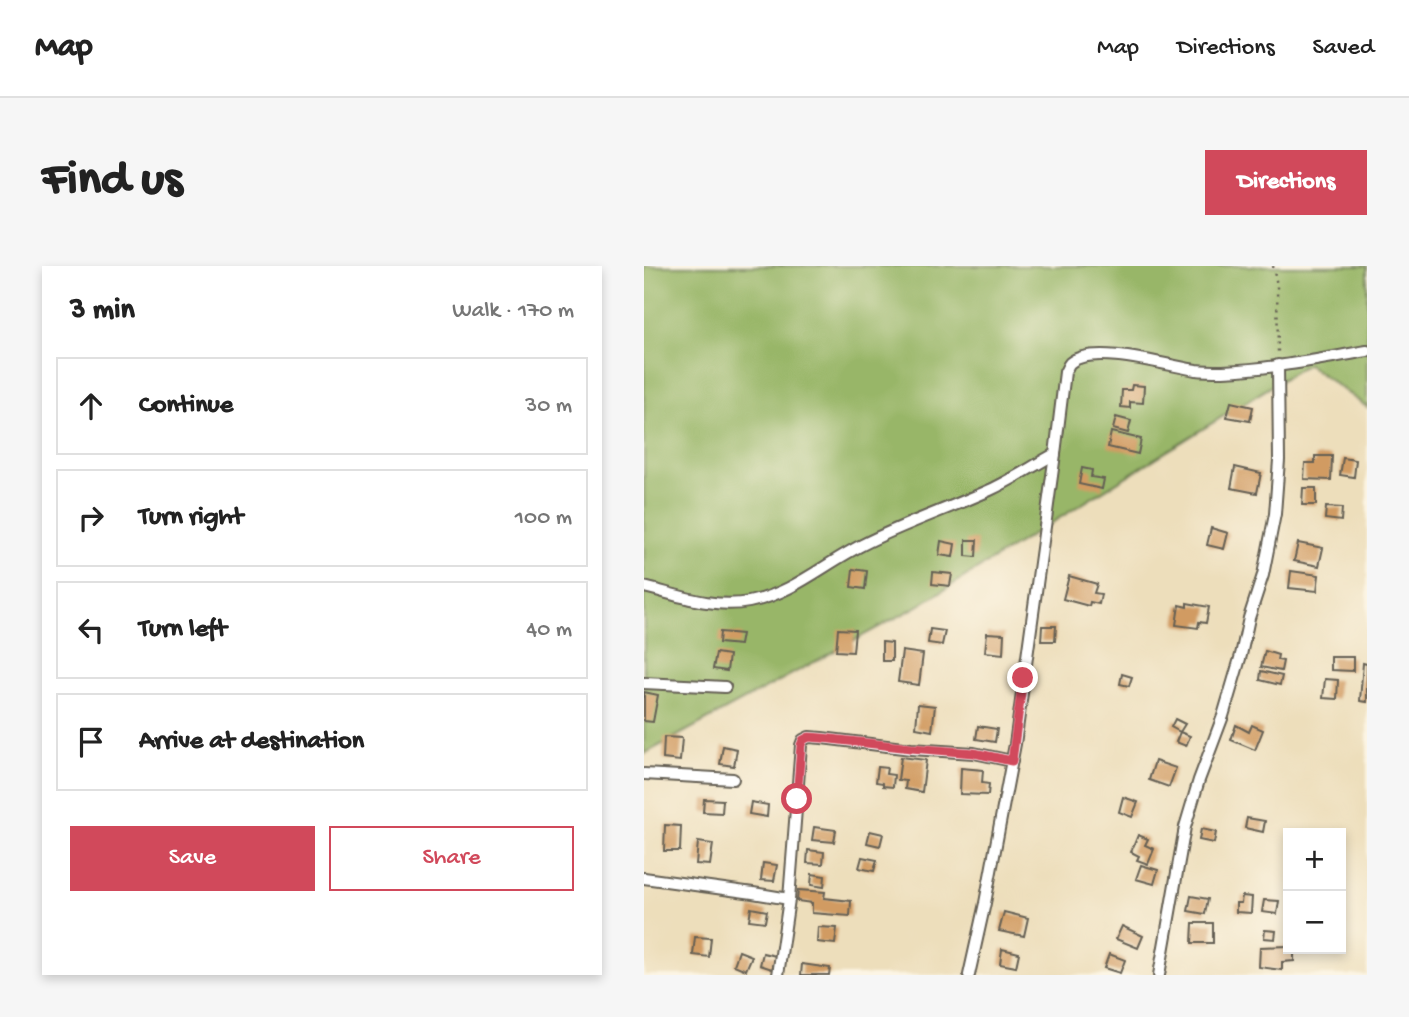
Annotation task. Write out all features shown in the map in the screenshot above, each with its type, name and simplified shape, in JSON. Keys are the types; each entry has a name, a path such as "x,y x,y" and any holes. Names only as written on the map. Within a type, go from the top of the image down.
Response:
{"street":[{"path":"969,975 1012,761 1065,372 1070,363 1104,354 1199,370 1224,371 1367,351"},
{"path":"1159,975 1185,827 1241,656 1249,618 1263,575 1275,514 1279,460 1278,365"},
{"path":"644,587 711,604 748,602 768,597 801,582 861,545 993,489 1055,454"},
{"path":"644,683 725,687"},
{"path":"778,975 789,899 803,740 809,737 842,739 974,753 1012,761"},
{"path":"644,774 733,779"},
{"path":"644,878 789,899"}],"path":[{"path":"1273,266 1277,285 1278,365"}],"green space":[{"path":"644,266 1367,266 1367,407 1307,364 918,606 644,754"}],"building":[{"path":"1132,385 1144,386 1143,403 1130,402 1130,408 1121,407 1122,390 1131,390"},
{"path":"1231,402 1253,407 1250,421 1227,417"},
{"path":"1116,417 1131,421 1128,433 1113,429"},
{"path":"1111,432 1141,439 1138,454 1108,447"},
{"path":"1315,456 1332,456 1331,480 1304,479 1305,463 1315,463"},
{"path":"1343,458 1356,460 1354,477 1340,475"},
{"path":"1235,467 1261,473 1257,493 1231,488"},
{"path":"1082,468 1092,470 1091,477 1104,479 1102,489 1079,484"},
{"path":"1303,488 1316,488 1316,505 1302,505"},
{"path":"1326,507 1342,508 1341,521 1325,519"},
{"path":"1211,528 1228,533 1224,549 1207,545"},
{"path":"966,540 977,540 976,557 966,556"},
{"path":"941,541 955,544 953,557 939,555"},
{"path":"1298,543 1323,548 1319,566 1294,561"},
{"path":"853,569 867,571 865,589 851,587"},
{"path":"1291,571 1319,575 1317,591 1289,588"},
{"path":"933,572 952,574 950,586 932,584"},
{"path":"1069,576 1097,584 1094,593 1101,594 1099,604 1090,602 1089,606 1063,599"},
{"path":"1187,603 1209,607 1206,623 1199,622 1198,628 1176,625 1179,605 1187,607"},
{"path":"1042,626 1056,626 1055,641 1041,641"},
{"path":"838,629 855,630 853,652 836,651"},
{"path":"930,629 945,631 942,645 928,643"},
{"path":"720,632 742,634 740,645 719,643"},
{"path":"987,633 1004,634 1003,654 985,652"},
{"path":"882,642 892,643 892,661 882,661"},
{"path":"902,651 923,654 919,685 898,682"},
{"path":"1265,651 1278,655 1277,660 1283,661 1281,671 1261,667"},
{"path":"716,653 729,655 727,671 713,669"},
{"path":"1331,657 1353,657 1353,671 1331,670"},
{"path":"1363,663 1367,664 1367,702 1360,701"},
{"path":"1261,671 1282,676 1280,685 1260,680"},
{"path":"1122,674 1132,677 1129,686 1120,684"},
{"path":"1325,679 1338,680 1337,699 1323,698"},
{"path":"644,692 658,695 653,722 644,721"},
{"path":"918,704 935,706 932,731 916,728"},
{"path":"1175,719 1185,724 1180,732 1171,727"},
{"path":"1236,725 1249,732 1252,725 1263,730 1255,750 1231,740"},
{"path":"978,726 997,729 995,742 976,739"},
{"path":"1180,732 1190,736 1186,746 1176,742"},
{"path":"664,737 682,738 680,761 663,759"},
{"path":"723,746 737,749 734,766 720,764"},
{"path":"901,757 926,760 922,792 905,789 906,781 898,780"},
{"path":"1155,761 1176,768 1169,787 1149,780"},
{"path":"878,767 887,768 886,774 894,775 893,787 876,782"},
{"path":"961,768 983,770 982,783 989,784 988,795 960,794"},
{"path":"1123,797 1138,802 1132,817 1119,812"},
{"path":"704,799 723,800 722,813 703,812"},
{"path":"751,802 768,805 767,817 749,814"},
{"path":"1247,818 1265,821 1263,832 1245,828"},
{"path":"665,825 681,826 680,851 664,851"},
{"path":"814,827 836,830 834,842 812,840"},
{"path":"1201,829 1216,832 1214,843 1199,840"},
{"path":"870,831 883,834 880,846 867,843"},
{"path":"1138,835 1148,839 1145,845 1154,849 1148,864 1137,860 1139,856 1131,852"},
{"path":"698,842 713,844 710,865 696,864"},
{"path":"808,850 824,852 823,864 807,863"},
{"path":"862,857 877,860 874,871 859,868"},
{"path":"763,863 777,865 774,881 761,880"},
{"path":"1141,865 1158,870 1154,884 1136,879"},
{"path":"812,874 825,876 824,887 811,885"},
{"path":"798,890 825,892 824,898 851,901 850,916 812,913 812,903 797,901"},
{"path":"1191,896 1208,899 1205,914 1188,911"},
{"path":"1242,896 1252,897 1251,913 1236,912 1236,903 1241,903"},
{"path":"1264,900 1279,901 1277,914 1262,912"},
{"path":"751,908 767,911 765,922 749,920"},
{"path":"1004,912 1028,918 1024,936 999,931"},
{"path":"1193,923 1213,923 1213,943 1192,943"},
{"path":"1122,926 1143,936 1138,948 1116,939"},
{"path":"818,927 837,928 835,944 817,942"},
{"path":"1265,930 1276,931 1275,939 1264,938"},
{"path":"695,937 711,938 709,957 693,955"},
{"path":"1283,946 1283,954 1294,954 1294,961 1282,962 1282,970 1259,967 1260,947"},
{"path":"1002,949 1019,953 1016,967 1000,964"},
{"path":"739,951 752,956 746,970 734,965"},
{"path":"763,953 776,956 772,969 760,965"},
{"path":"1109,954 1125,960 1120,973 1104,968"},
{"path":"802,964 830,968 829,975 801,975"}],"route":[{"path":"797,799 801,745 803,740 809,737 974,753 1012,761 1023,678"}]}
